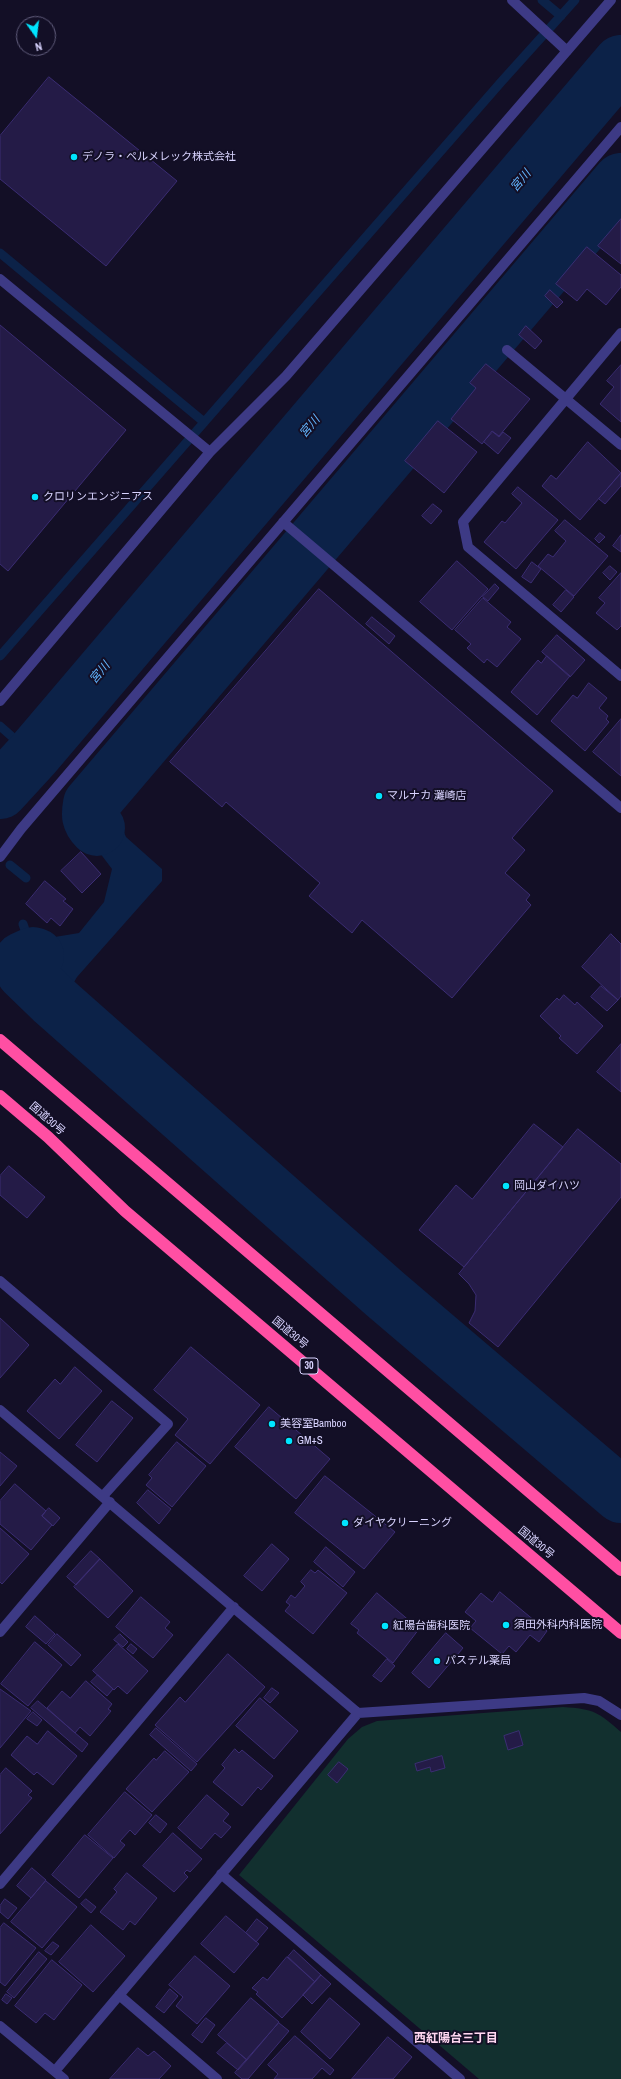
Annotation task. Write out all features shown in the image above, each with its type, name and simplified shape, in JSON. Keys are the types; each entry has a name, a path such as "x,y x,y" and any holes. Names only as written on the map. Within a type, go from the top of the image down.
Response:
{"highway":[{"path":"0,1040 621,1570"},
{"name":"国道30号","path":"0,1096 48,1137 125,1211 621,1632"}],"street":[{"path":"512,0 567,50"},
{"path":"0,701 210,452 286,376 611,0"},
{"path":"0,856 26,823 621,127"},
{"path":"0,279 210,452"},
{"path":"621,333 463,522 468,547 621,676"},
{"path":"507,350 621,445"},
{"path":"283,522 621,808"},
{"path":"0,1281 168,1424 0,1632"},
{"path":"0,1410 358,1713 584,1698 599,1701 621,1715"},
{"path":"0,1884 234,1607"},
{"path":"55,2071 358,1713"},
{"path":"221,1874 460,2079"},
{"path":"119,1995 217,2079"},
{"path":"0,2026 64,2079"}],"green space":[{"path":"563,1707 582,1709 595,1713 607,1720 621,1732 621,2079 479,2079 239,1875 348,1739 362,1727 377,1721"}],"water":[{"path":"116,758 131,773 121,787 117,804 120,823 126,837 162,869 162,881 77,977 55,1015 0,964 0,946 79,933 104,902 112,869 72,816 77,800 75,795 81,787 86,789 96,784"}],"building":[{"name":"デノラ・ペルメレック株式会社","path":"49,77 177,181 106,266 0,179 0,136"},
{"path":"621,219 621,264 598,246"},
{"path":"587,247 621,275 621,287 606,305 587,289 577,301 556,284"},
{"path":"550,290 563,302 557,308 545,296"},
{"name":"クロリンエンジニアス","path":"0,325 126,430 8,571 0,564"},
{"path":"526,326 542,341 535,349 519,335"},
{"path":"486,364 530,399 499,436 492,431 482,444 451,419 476,388 470,383"},
{"path":"621,365 621,422 600,404 614,387 607,381"},
{"path":"438,421 477,452 444,493 405,461"},
{"path":"493,432 499,437 503,432 511,438 498,454 484,442"},
{"path":"588,442 621,473 580,520 542,486 551,475 556,479"},
{"path":"621,473 621,486 605,504 599,499"},
{"path":"518,487 558,520 516,569 484,542 502,521 505,523 522,503 512,494"},
{"path":"433,504 442,511 431,524 422,516"},
{"path":"565,520 608,556 574,596 538,566 548,554 553,557 566,541 555,531"},
{"path":"600,533 605,537 599,543 595,539"},
{"path":"621,535 621,552 613,546"},
{"path":"457,561 488,589 452,630 420,602"},
{"path":"532,562 541,569 531,583 522,577"},
{"path":"610,566 617,572 610,580 603,573"},
{"path":"621,573 621,626 617,630 596,613 605,603 599,598"},
{"path":"495,584 499,588 488,601 483,597"},
{"name":"マルナカ 灘崎店","path":"319,589 553,791 512,838 525,850 505,873 530,895 526,900 531,905 452,998 362,920 352,933 309,896 320,883 226,802 222,807 170,762"},
{"path":"566,590 574,597 561,612 553,605"},
{"path":"483,598 511,622 507,627 521,639 497,667 487,659 484,663 467,648 471,644 455,630"},
{"path":"372,617 395,636 389,644 366,624"},
{"path":"557,635 585,660 570,677 542,652"},
{"path":"547,656 570,676 537,715 511,692 538,660 541,663"},
{"path":"589,683 607,698 599,708 608,716 606,719 609,722 585,751 551,721 573,695 577,698"},
{"path":"621,719 621,776 593,752"},
{"path":"81,852 101,874 82,893 61,871"},
{"path":"45,881 66,899 63,901 73,909 60,926 51,918 47,923 26,904"},
{"path":"611,934 621,944 621,996 618,1000 582,967"},
{"path":"601,986 618,1000 607,1011 591,997"},
{"path":"564,995 575,1005 577,1002 603,1026 577,1054 559,1038 561,1036 540,1016 557,998 559,1000"},
{"path":"621,1044 621,1092 597,1072"},
{"path":"534,1124 563,1147 464,1267 419,1230 456,1185 472,1199"},
{"path":"578,1129 621,1164 621,1197 498,1347 469,1323 475,1311 476,1295 469,1284 459,1274"},
{"path":"9,1166 45,1197 27,1218 0,1195 0,1176"},
{"path":"0,1318 29,1345 0,1378"},
{"path":"191,1347 260,1405 210,1464 175,1435 188,1419 154,1390"},
{"path":"75,1367 102,1391 59,1439 27,1411 55,1379 60,1384"},
{"path":"112,1401 133,1418 97,1462 76,1445"},
{"path":"269,1407 330,1459 296,1499 235,1447"},
{"path":"177,1442 206,1466 172,1507 146,1485 152,1478 149,1475"},
{"path":"0,1452 17,1466 0,1486"},
{"name":"ダイヤクリーニング","path":"325,1476 395,1532 364,1569 295,1513"},
{"path":"15,1484 46,1511 42,1516 52,1525 31,1550 0,1524 0,1501"},
{"path":"148,1490 171,1509 159,1524 137,1503"},
{"path":"49,1508 60,1518 53,1526 42,1516"},
{"path":"0,1528 29,1554 2,1584 0,1582"},
{"path":"272,1544 289,1559 262,1591 244,1576"},
{"path":"326,1547 355,1572 343,1587 314,1562"},
{"path":"91,1551 100,1559 76,1585 67,1577"},
{"path":"100,1559 133,1591 108,1618 74,1587"},
{"path":"311,1570 315,1573 318,1570 347,1593 313,1634 285,1611 290,1605 286,1602 291,1595 295,1598 305,1586 301,1582"},
{"name":"須田外科内科医院","path":"500,1592 547,1631 539,1642 530,1635 516,1652 509,1646 502,1654 470,1628 476,1621 465,1612 481,1593 492,1602"},
{"name":"紅陽台歯科医院","path":"377,1593 419,1629 393,1663 357,1633 359,1630 351,1624"},
{"path":"141,1597 170,1622 165,1628 173,1635 153,1658 116,1627"},
{"path":"35,1616 55,1634 46,1644 26,1627"},
{"name":"パステル薬局","path":"446,1633 463,1648 429,1688 412,1673"},
{"path":"57,1634 81,1655 71,1666 48,1645"},
{"path":"120,1634 128,1642 123,1647 114,1640"},
{"path":"35,1642 62,1665 28,1706 1,1684"},
{"path":"118,1644 148,1671 127,1694 118,1686 114,1690 93,1671"},
{"path":"131,1644 137,1649 133,1654 127,1649"},
{"path":"228,1654 265,1687 197,1762 155,1725 180,1697 185,1702"},
{"path":"387,1659 395,1666 381,1682 373,1676"},
{"path":"98,1675 113,1689 107,1696 91,1682"},
{"path":"86,1681 112,1704 108,1709 111,1711 90,1736 80,1727 75,1733 47,1708 62,1691 70,1698"},
{"path":"272,1688 279,1693 270,1703 264,1698"},
{"path":"0,1689 31,1711 0,1748"},
{"path":"260,1698 298,1731 274,1759 236,1726"},
{"path":"38,1701 88,1744 82,1752 31,1708"},
{"path":"33,1712 42,1720 37,1726 27,1719"},
{"path":"156,1728 197,1764 191,1771 150,1735"},
{"path":"48,1731 77,1756 53,1785 37,1772 34,1775 11,1755 27,1736 37,1744"},
{"path":"519,1731 523,1745 508,1750 504,1736"},
{"path":"235,1749 239,1753 242,1750 273,1776 261,1790 258,1787 242,1806 213,1782 225,1768 222,1765"},
{"path":"165,1751 189,1772 152,1812 126,1789 154,1758 156,1760"},
{"path":"442,1756 445,1768 431,1772 430,1767 417,1771 415,1764"},
{"path":"339,1762 348,1769 337,1783 328,1775"},
{"path":"6,1768 32,1791 28,1795 32,1798 0,1834 0,1775"},
{"path":"125,1792 152,1815 135,1835 130,1830 120,1841 125,1845 114,1858 88,1835"},
{"path":"207,1795 229,1814 223,1821 231,1827 221,1838 215,1833 201,1849 178,1828"},
{"path":"156,1815 167,1824 160,1833 149,1823"},
{"path":"173,1833 202,1859 190,1872 187,1870 184,1873 188,1877 174,1892 143,1866"},
{"path":"85,1835 113,1858 79,1898 52,1875"},
{"path":"32,1868 46,1880 31,1898 17,1886"},
{"path":"127,1873 157,1898 135,1925 130,1921 123,1930 100,1912 117,1892 114,1889"},
{"path":"46,1881 77,1907 42,1948 11,1922"},
{"path":"5,1899 17,1908 8,1919 0,1912 0,1906"},
{"path":"86,1899 96,1907 91,1913 81,1904"},
{"path":"226,1916 259,1944 234,1973 201,1944"},
{"path":"257,1919 268,1928 256,1942 246,1933"},
{"path":"4,1923 36,1948 5,1986 0,1982 0,1928"},
{"path":"91,1925 125,1956 93,1992 59,1962"},
{"path":"53,1942 59,1946 51,1955 45,1951"},
{"path":"294,1950 321,1975 315,1982 288,1957"},
{"path":"39,1952 47,1959 14,1998 7,1992"},
{"path":"195,1956 230,1986 197,2024 176,2006 183,1997 169,1985"},
{"path":"287,1957 315,1982 282,2018 256,1994 258,1992 252,1988 263,1977 267,1980"},
{"path":"52,1960 82,1985 54,2020 45,2013 36,2023 15,2006"},
{"path":"321,1975 331,1984 312,2004 303,1995"},
{"path":"170,1989 178,1996 164,2013 156,2007"},
{"path":"6,1994 12,1998 7,2004 2,2000"},
{"path":"251,1998 279,2022 247,2060 218,2035"},
{"path":"330,1998 360,2024 330,2059 301,2032"},
{"path":"206,2018 215,2025 202,2043 192,2035"},
{"path":"279,2023 289,2031 248,2079 242,2079 235,2073"},
{"path":"295,2036 334,2070 330,2075 322,2068 312,2079 274,2079 278,2074 268,2065"},
{"path":"388,2037 412,2057 393,2079 352,2079"},
{"path":"227,2043 247,2060 238,2070 217,2053"},
{"path":"138,2048 148,2056 154,2051 171,2066 159,2079 110,2079"}],"waterway":[{"path":"542,0 561,16"},
{"path":"0,656 502,81 575,0"},
{"name":"宮川","path":"0,791 33,755 621,63"},
{"path":"97,828 90,817 91,804 621,181"},
{"path":"0,253 204,422"},
{"path":"0,726 44,765"},
{"path":"10,865 26,878"},
{"path":"23,924 33,954"},
{"path":"36,956 33,955 22,960 24,972 54,1001 385,1294 621,1495"}],"place":[{"name":"デノラ・ペルメレック株式会社","path":"74,157"},
{"name":"クロリンエンジニアス","path":"35,497"},
{"name":"マルナカ 灘崎店","path":"379,796"},
{"name":"岡山ダイハツ","path":"506,1186"},
{"name":"美容室Bamboo","path":"272,1424"},
{"name":"GM+S","path":"289,1441"},
{"name":"ダイヤクリーニング","path":"345,1523"},
{"name":"須田外科内科医院","path":"506,1625"},
{"name":"紅陽台歯科医院","path":"385,1626"},
{"name":"パステル薬局","path":"437,1661"}],"district":[{"name":"西紅陽台三丁目","path":"456,2039"}]}
